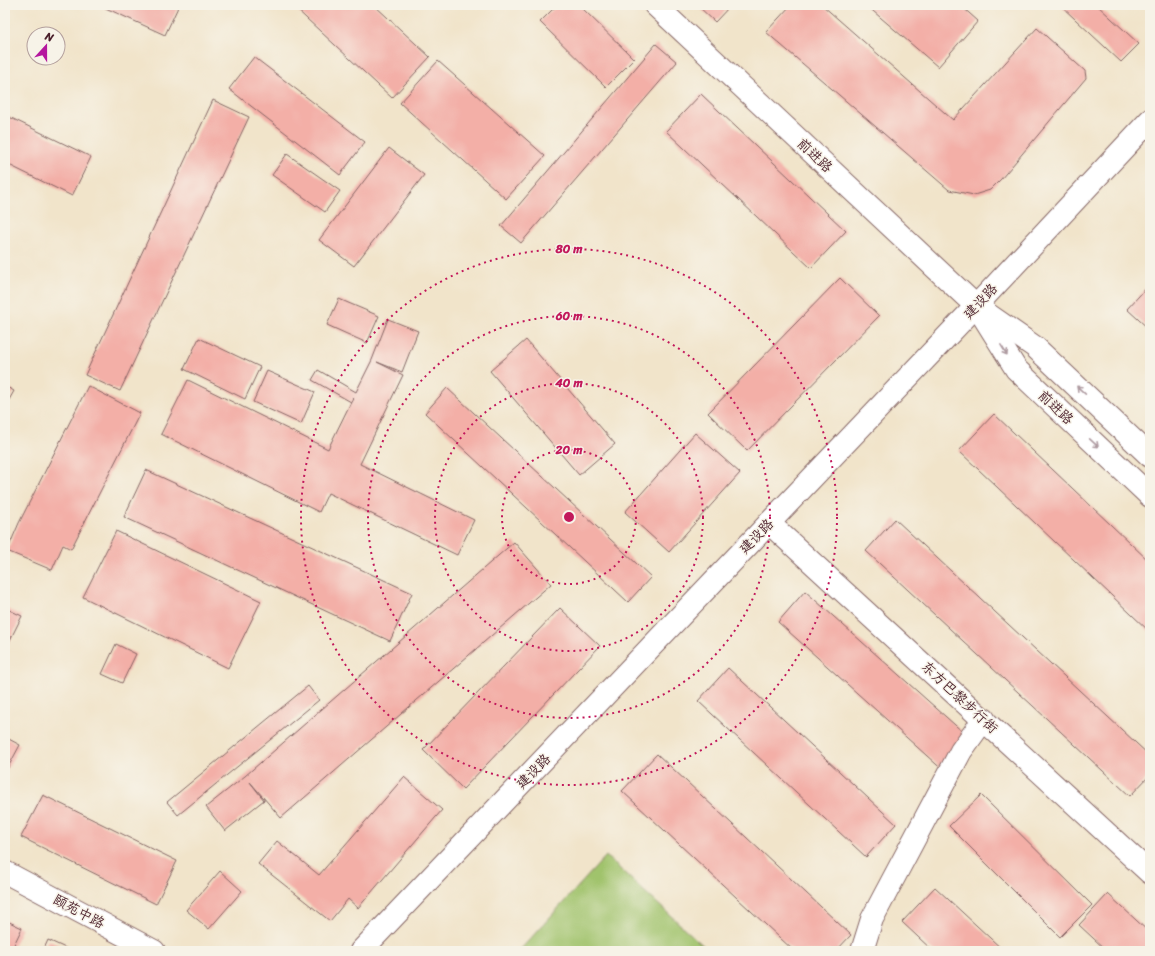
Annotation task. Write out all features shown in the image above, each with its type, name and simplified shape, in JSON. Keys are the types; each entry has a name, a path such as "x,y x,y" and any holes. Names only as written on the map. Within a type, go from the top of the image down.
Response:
{"street":[{"name":"前进路","path":"655,5 976,306 1035,347 1150,456"},
{"name":"建设路","path":"362,951 976,306 1150,120"},
{"name":"前进路","path":"976,306 1016,369 1150,496"},
{"name":"东方巴黎步行街","path":"769,523 1150,872"},
{"path":"862,951 872,919 962,751 984,719"},
{"name":"颐苑中路","path":"5,872 154,951"}],"green space":[{"path":"606,856 709,951 519,951"}],"building":[{"path":"99,5 179,5 165,35"},
{"path":"292,5 374,5 430,57 392,98"},
{"path":"557,5 579,5 634,59 606,87 540,22"},
{"path":"697,5 731,5 715,22"},
{"path":"791,5 822,5 953,120 1037,28 1085,71 1086,78 990,190 974,195 949,190 766,32"},
{"path":"866,5 960,5 978,21 938,67"},
{"path":"1060,5 1097,5 1139,44 1121,62"},
{"path":"656,44 677,62 521,243 501,226"},
{"path":"254,57 365,142 340,175 229,89"},
{"path":"438,61 545,156 506,199 400,103"},
{"path":"701,94 846,231 811,268 666,131"},
{"path":"213,100 249,117 120,391 85,375"},
{"path":"5,115 91,157 72,196 5,163"},
{"path":"389,148 424,175 354,266 319,240"},
{"path":"287,154 340,191 325,212 272,175"},
{"path":"840,278 879,316 747,451 708,413"},
{"path":"1150,284 1150,330 1127,309"},
{"path":"339,299 379,316 367,343 327,325"},
{"path":"388,319 418,331 402,372 377,362 403,375 360,464 474,520 457,555 328,493 319,512 161,434 188,380 328,449 354,396 351,402 312,380 318,370 356,392 372,360"},
{"path":"199,338 260,367 245,399 184,369"},
{"path":"526,340 615,444 579,475 490,371"},
{"path":"267,371 315,392 301,424 253,402"},
{"path":"5,386 14,391 5,407"},
{"path":"88,386 140,413 71,549 63,545 52,570 7,551 19,523"},
{"path":"447,388 651,577 628,602 425,413"},
{"path":"994,414 1150,562 1150,632 959,451"},
{"path":"695,433 740,473 669,552 625,512"},
{"path":"146,470 412,593 390,641 124,517"},
{"path":"895,519 1150,756 1150,775 1130,796 866,551"},
{"path":"116,531 261,601 228,668 83,597"},
{"path":"514,542 551,584 281,818 250,782 264,800 225,831 206,807 245,776"},
{"path":"805,591 974,742 946,773 778,622"},
{"path":"5,608 22,616 5,650"},
{"path":"560,608 600,646 463,789 423,750"},
{"path":"116,644 136,654 122,683 102,674"},
{"path":"728,668 896,824 866,857 698,701"},
{"path":"308,686 319,700 178,815 167,802"},
{"path":"5,737 20,745 5,773"},
{"path":"657,754 851,935 836,951 794,951 622,791"},
{"path":"404,777 442,810 358,908 348,899 330,921 258,864 277,841 319,875"},
{"path":"43,795 177,861 156,904 21,837"},
{"path":"981,795 1092,905 1060,937 949,826"},
{"path":"220,871 242,891 209,929 186,910"},
{"path":"935,887 1004,951 933,951 902,922"},
{"path":"1108,894 1150,933 1150,951 1107,951 1079,925"},
{"path":"5,920 22,928 11,951 5,951"},
{"path":"48,940 72,951 43,951"}]}
